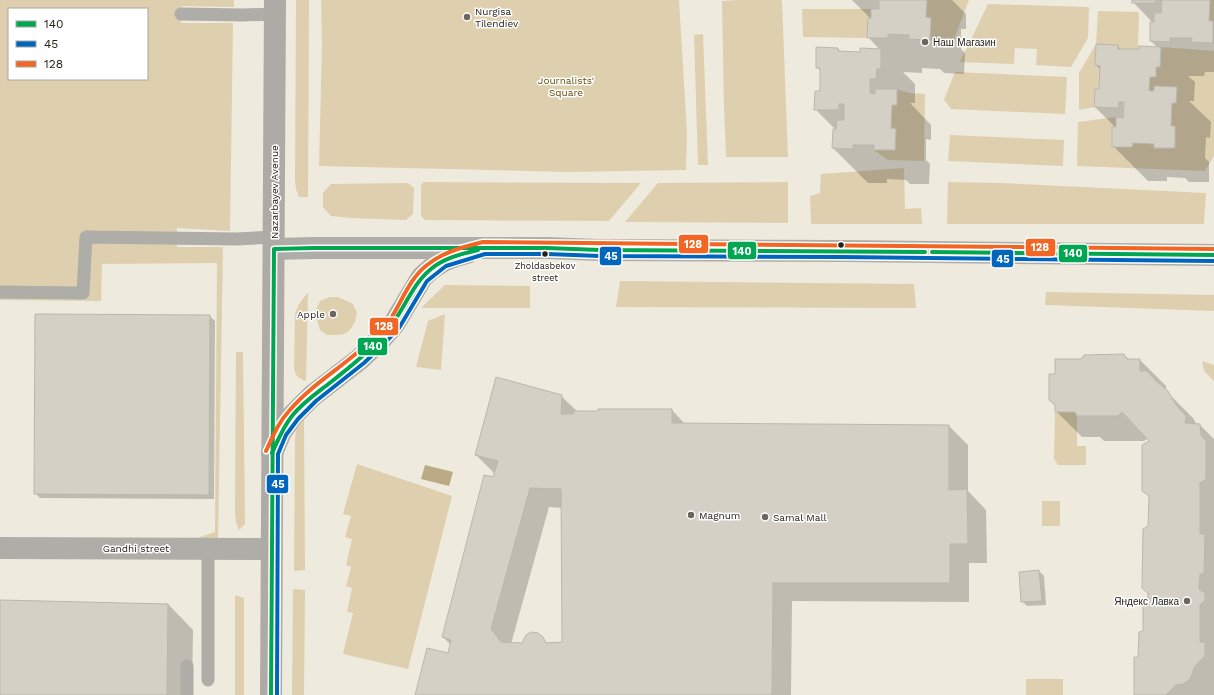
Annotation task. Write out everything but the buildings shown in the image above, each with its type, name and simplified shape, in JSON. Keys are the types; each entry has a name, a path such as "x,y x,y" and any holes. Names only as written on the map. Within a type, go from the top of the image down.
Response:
{"main road":[{"name":"Nazarbayev Avenue","path":"271,695 275,7"}],"street":[{"path":"274,243 314,248 484,248 1214,255"},
{"path":"272,453 281,432 293,415 312,396 360,359 394,324 422,277 443,261 484,248"},
{"name":"Gandhi street","path":"0,548 272,549"}],"lane":[{"path":"181,14 243,15 275,7"},
{"path":"0,292 83,293 86,237 237,239 274,243"},
{"path":"208,549 208,680"},
{"path":"187,666 187,695"}],"green space":[{"path":"0,0 234,0 234,7 182,6 181,23 233,23 230,231 177,228 177,247 223,247 218,540 194,539 215,532 217,263 102,264 101,301 0,300"},
{"path":"296,0 309,0 308,197 299,197 295,181"},
{"name":"Journalists' Square","path":"321,0 679,0 687,133 686,170 567,172 319,166 322,45"},
{"path":"782,0 788,157 726,157 722,1"},
{"path":"927,0 969,0 953,42 930,40 931,18 926,17"},
{"path":"1210,0 1214,0 1214,43 1213,22 1209,21"},
{"path":"988,4 1089,7 1088,38 1071,67 1036,65 1037,49 1015,48 1014,64 960,62"},
{"path":"802,9 871,9 871,18 868,19 867,38 803,37"},
{"path":"1098,11 1139,12 1139,49 1118,49 1118,45 1096,45 1095,65 1100,66 1099,89 1095,89 1094,107 1079,110 1079,73 1096,44"},
{"path":"703,34 708,165 698,165 694,35"},
{"path":"1161,47 1214,51 1214,156 1205,171 1077,166 1078,122 1116,117 1116,127 1112,127 1112,147 1132,147 1133,143 1154,144 1154,148 1175,148 1175,126 1171,126 1172,103 1176,103 1177,87 1149,91 1150,77 1156,77 1156,67 1160,67"},
{"path":"955,72 1067,77 1065,114 951,109 944,100"},
{"path":"897,89 909,93 925,94 924,161 888,160 874,150 895,150 896,129 891,128 892,105 897,105"},
{"path":"950,135 1064,140 1063,166 948,161"},
{"path":"904,168 905,209 921,208 922,224 811,224 810,196 820,193 821,174"},
{"path":"423,182 641,183 609,221 425,220 421,216 421,186"},
{"path":"788,182 788,223 625,222 658,183"},
{"path":"948,182 1000,183 1206,193 1204,224 947,224"},
{"path":"408,183 414,188 413,214 406,220 331,216 323,207 323,193 331,184"},
{"path":"620,281 914,284 916,308 616,307"},
{"path":"445,285 530,286 530,308 421,308"},
{"path":"1046,292 1214,295 1214,311 1045,305"},
{"path":"308,293 306,381 297,376 294,370 295,315 300,303"},
{"path":"330,297 338,297 353,304 357,313 355,322 350,330 344,334 327,335 320,330 315,313 320,301"},
{"path":"445,314 441,370 416,367 428,321"},
{"path":"236,352 243,352 245,524 239,530 236,523 235,511"},
{"path":"1202,361 1214,365 1214,381 1204,371"},
{"path":"1055,412 1075,412 1077,416 1077,446 1086,446 1086,465 1058,465 1054,459"},
{"path":"304,419 305,570 294,571 295,439 296,430"},
{"path":"357,464 452,496 408,669 343,654 353,613 347,612 352,588 346,586 351,567 346,565 352,539 345,537 351,516 343,514"},
{"path":"1042,501 1060,501 1060,526 1042,526"},
{"path":"293,589 305,590 304,695 292,695"},
{"path":"235,595 244,598 244,695 235,695"},
{"path":"1026,679 1063,679 1063,695 1026,695"}],"shaded area":[{"path":"425,465 453,472 449,486 421,479"}],"transit line":[{"name":"128","path":"266,451 282,420 299,400 356,354 390,320 411,283 421,270 433,260 446,253 483,242 1214,249"},
{"name":"140","path":"271,695 274,249 547,248 600,250 925,252"},
{"name":"140","path":"272,453 283,429 296,411 359,359 379,340 397,317 417,284 431,269 447,259 478,250"},
{"name":"140","path":"932,252 1214,255"},
{"name":"45","path":"277,695 278,454 286,435 298,419 316,401 364,363 385,343 399,328 427,281 446,266 485,254 1214,261"}],"place":[{"name":"Nurgisa Tilendiev","path":"467,17"},
{"name":"Наш Магазин","path":"925,42"},
{"name":"Zholdasbekov street","path":"545,254"},
{"name":"Apple","path":"333,314"},
{"name":"Magnum","path":"691,515"},
{"name":"Samal Mall","path":"765,517"},
{"name":"Яндекс Лавка","path":"1187,601"}]}
